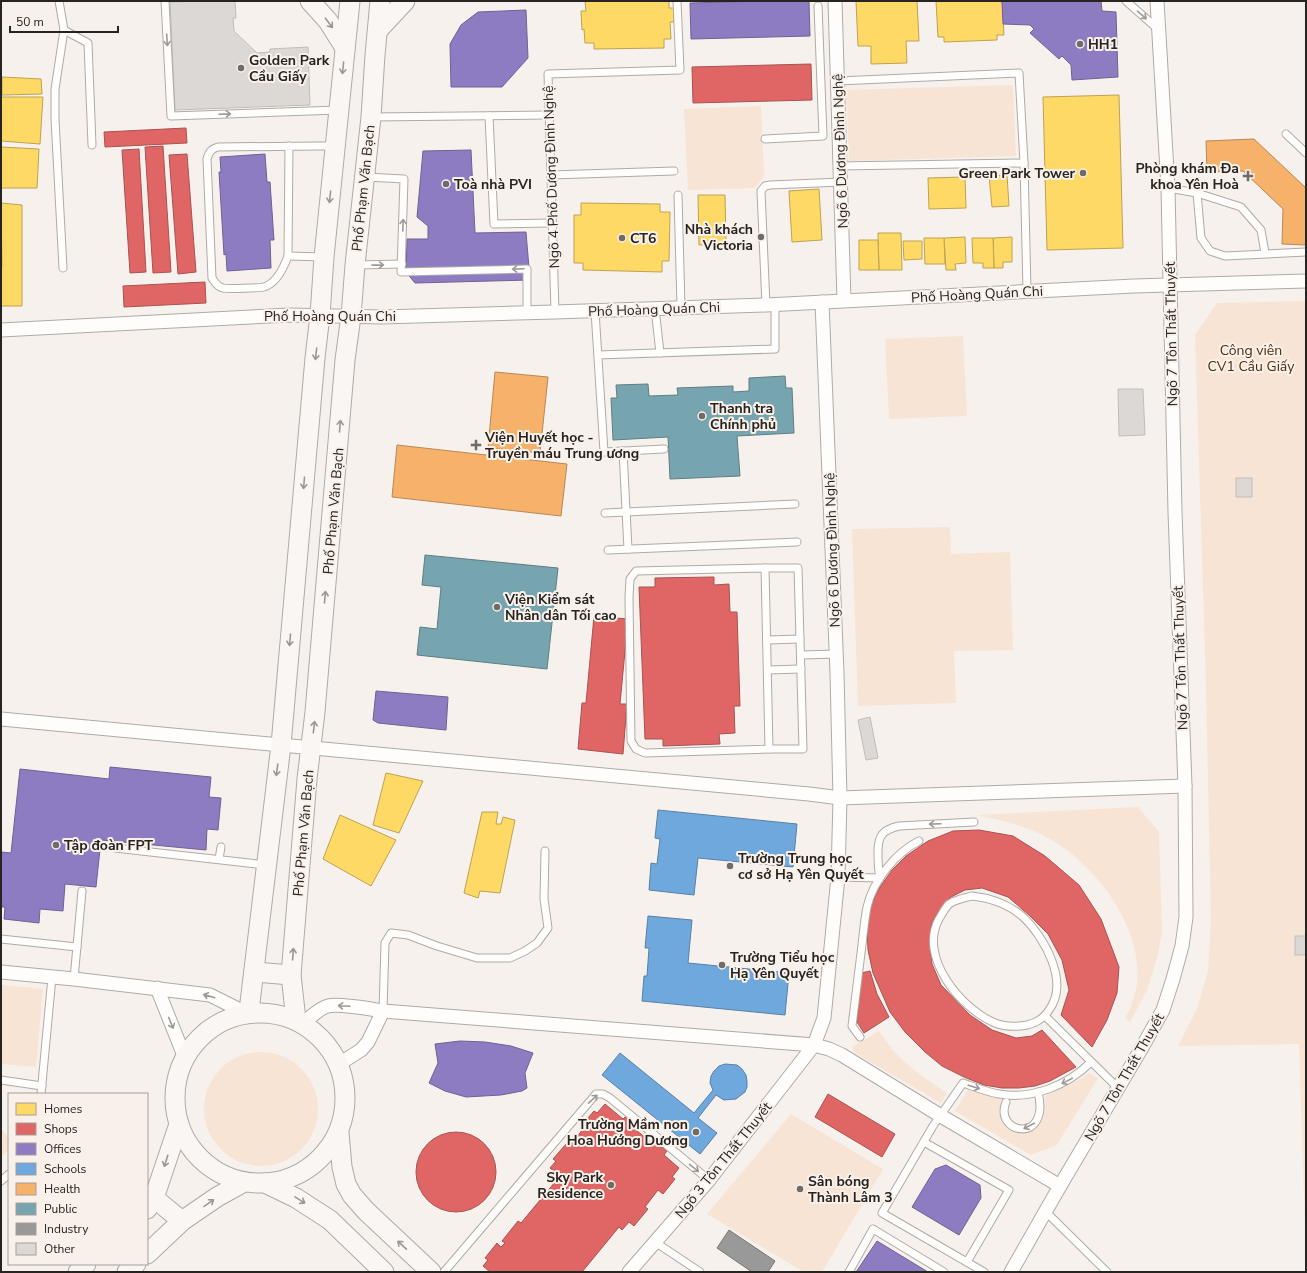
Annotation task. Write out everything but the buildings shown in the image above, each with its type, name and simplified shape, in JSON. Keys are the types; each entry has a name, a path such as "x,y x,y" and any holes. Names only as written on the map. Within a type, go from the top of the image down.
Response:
{"main road":[{"path":"310,1 328,21 345,44"},
{"path":"247,1011 255,972 266,864 281,745 324,257 350,1"},
{"name":"Phố Phạm Văn Bạch","path":"299,1022 291,975 306,779 316,704 345,360 351,316 371,117 380,1"},
{"path":"345,44 377,37 405,1"},
{"path":"255,972 291,975"},
{"path":"247,1011 282,1015 299,1022 312,1029 326,1043 339,1064 344,1078 346,1096 345,1115 339,1133 330,1149 317,1163 302,1173 284,1180 266,1183 244,1182 224,1175 215,1170 199,1157 187,1142 179,1124 175,1107 175,1090 178,1074 185,1058 195,1041 208,1030 225,1020 247,1011"},
{"path":"179,1124 151,1204 182,1221"},
{"path":"339,1133 342,1166 346,1184 352,1195 366,1211 431,1272"},
{"path":"148,1253 182,1221 244,1182"},
{"path":"266,1183 296,1198 330,1220 384,1272"},
{"path":"127,1272 135,1265"}],"street":[{"name":"Ngõ 6 Dương Đình Nghệ","path":"835,1 844,300"},
{"name":"Ngõ 7 Tôn Thất Thuyết","path":"1011,1272 1163,1010 1182,946 1186,917 1185,786 1175,512 1168,188 1157,1"},
{"name":"Phố Hoàng Quán Chi","path":"1,330 289,314 382,317 595,311 770,305 1027,291 1306,281"},
{"name":"Ngõ 6 Dương Đình Nghệ","path":"822,302 837,654 840,798 838,878"},
{"path":"1,719 840,798 1185,786"},
{"name":"Ngõ 3 Tôn Thất Thuyết","path":"630,1272 709,1180 814,1045 824,1018 838,878"},
{"path":"1,972 210,995 247,1011"},
{"path":"157,988 185,1058"},
{"path":"299,1022 329,1005 350,1006 383,1011 814,1045 829,1049 842,1055 944,1111 1060,1186"},
{"path":"339,1064 361,1050 368,1042 383,1011"}],"lane":[{"path":"59,1 64,30 55,89 55,119 63,268"},
{"path":"165,1 171,116 339,110"},
{"name":"Ngõ 4 Phố Dương Đình Nghệ","path":"554,312 548,74 680,70 677,1"},
{"path":"1126,1 1159,30"},
{"path":"765,139 823,136 818,6"},
{"path":"64,30 88,43 92,145"},
{"path":"838,81 1019,73 1024,163 1027,291"},
{"path":"371,117 550,115"},
{"path":"489,116 494,224 552,223"},
{"path":"1286,134 1306,153"},
{"path":"289,146 288,256 284,269 275,280 264,287 222,288 216,284 212,278 207,159 209,152 213,148 218,147 289,146 335,146"},
{"path":"840,166 1024,163"},
{"path":"551,175 674,171"},
{"path":"364,177 404,179 401,272 527,269 527,313"},
{"path":"598,356 774,349 761,191 765,186 770,185 841,182"},
{"path":"1168,188 1198,193 1241,207 1262,230 1265,254"},
{"path":"1198,193 1201,238 1210,251 1226,256 1306,252"},
{"path":"678,195 681,307"},
{"path":"288,256 324,257"},
{"path":"355,265 402,264"},
{"path":"655,308 660,353"},
{"path":"595,311 604,452 664,449"},
{"path":"623,451 628,549"},
{"path":"605,513 795,504"},
{"path":"608,550 797,542"},
{"path":"765,568 769,749"},
{"path":"798,568 800,639 803,749 644,753 636,749 631,741 629,588 630,579 636,571 798,568"},
{"path":"767,640 800,639"},
{"path":"801,655 837,654"},
{"path":"768,670 801,669"},
{"path":"880,878 878,867 878,841 884,832 899,826 974,822"},
{"path":"860,1036 852,1026 867,906 880,878 899,854 909,846 919,841"},
{"path":"219,859 221,847"},
{"path":"116,848 266,864"},
{"path":"383,1011 385,943 391,933 408,935 437,946 477,958 510,958 537,943 548,928 544,899 545,851"},
{"path":"838,878 880,878"},
{"path":"74,979 82,891"},
{"path":"972,896 987,898 1005,905 1021,916 1036,932 1048,950 1054,968 1057,988 1053,1006 1045,1016 1032,1024 1017,1027 1004,1026 990,1021 975,1012 958,995 940,969 934,944 934,932 937,922 950,904 960,899 972,896"},
{"path":"1,939 77,946"},
{"path":"41,1093 52,977"},
{"path":"1045,1016 1118,1088"},
{"path":"984,1272 882,1213 933,1126 963,1083 999,1094 1015,1096 1030,1094 1060,1084 1072,1078 1091,1062"},
{"path":"1,1080 42,1086"},
{"path":"1006,1102 1004,1113 1008,1122 1016,1128 1027,1128 1035,1123 1039,1116 1040,1106 1038,1092"},
{"path":"444,1272 596,1094 603,1094 610,1098 709,1180"},
{"path":"924,1142 1009,1190 967,1262"},
{"path":"1045,1212 1107,1272"},
{"path":"849,1272 873,1229 944,1272"},
{"path":"655,1242 700,1272"}],"green space":[{"path":"1013,85 1016,156 849,161 846,90"},
{"path":"761,106 764,176 755,188 688,190 684,109"},
{"name":"Công viên CV1 Cầu Giấy","path":"1306,301 1306,1263 1299,1044 1178,1046 1197,1009 1208,971 1211,922 1206,685 1195,335 1217,303"},
{"path":"963,336 967,416 889,419 885,339"},
{"path":"950,527 951,554 1010,552 1013,650 954,651 956,703 858,706 852,529"},
{"path":"1138,807 1159,832 1162,932 1157,958 1147,990 1130,1022 1125,1018 1132,1002 1137,984 1137,963 1133,941 1113,899 1099,880 1083,863 1066,849 1039,833 1022,826 976,815"},
{"path":"1,985 43,989 36,1067 1,1064"},
{"path":"879,1031 901,1059 947,1093 941,1103 855,1053 852,1047"},
{"path":"261,1052 283,1057 301,1069 313,1087 318,1109 313,1131 301,1149 283,1161 261,1166 239,1161 221,1149 209,1131 204,1109 209,1087 221,1069 239,1057"},
{"path":"1089,1073 1098,1078 1057,1145 1031,1155 955,1111 968,1090 1000,1098 999,1113 1007,1126 1017,1131 1029,1131 1039,1125 1044,1117 1044,1102 1046,1096 1072,1084"},
{"name":"Sân bóng Thành Lâm 3","path":"791,1114 883,1169 822,1272 804,1272 707,1214"},
{"path":"1,1129 8,1137 8,1151 1,1157"}],"place":[{"name":"HH1","path":"1080,44"},
{"name":"Golden Park Cầu Giấy","path":"241,68"},
{"name":"Green Park Tower","path":"1083,173"},
{"name":"Phòng khám Đa khoa Yên Hoà","path":"1248,176"},
{"name":"Toà nhà PVI","path":"446,184"},
{"name":"Nhà khách Victoria","path":"761,237"},
{"name":"CT6","path":"622,238"},
{"name":"Thanh tra Chính phủ","path":"702,416"},
{"name":"Viện Huyết học - Truyền máu Trung ương","path":"476,445"},
{"name":"Viện Kiểm sát Nhân dân Tối cao","path":"497,607"},
{"name":"Tập đoàn FPT","path":"56,845"},
{"name":"Trường Trung học cơ sở Hạ Yên Quyết","path":"730,866"},
{"name":"Trường Tiểu học Hạ Yên Quyết","path":"722,965"},
{"name":"Trường Mầm non Hoa Hướng Dương","path":"696,1132"},
{"name":"Sky Park Residence","path":"611,1185"},
{"name":"Sân bóng Thành Lâm 3","path":"800,1189"}]}
